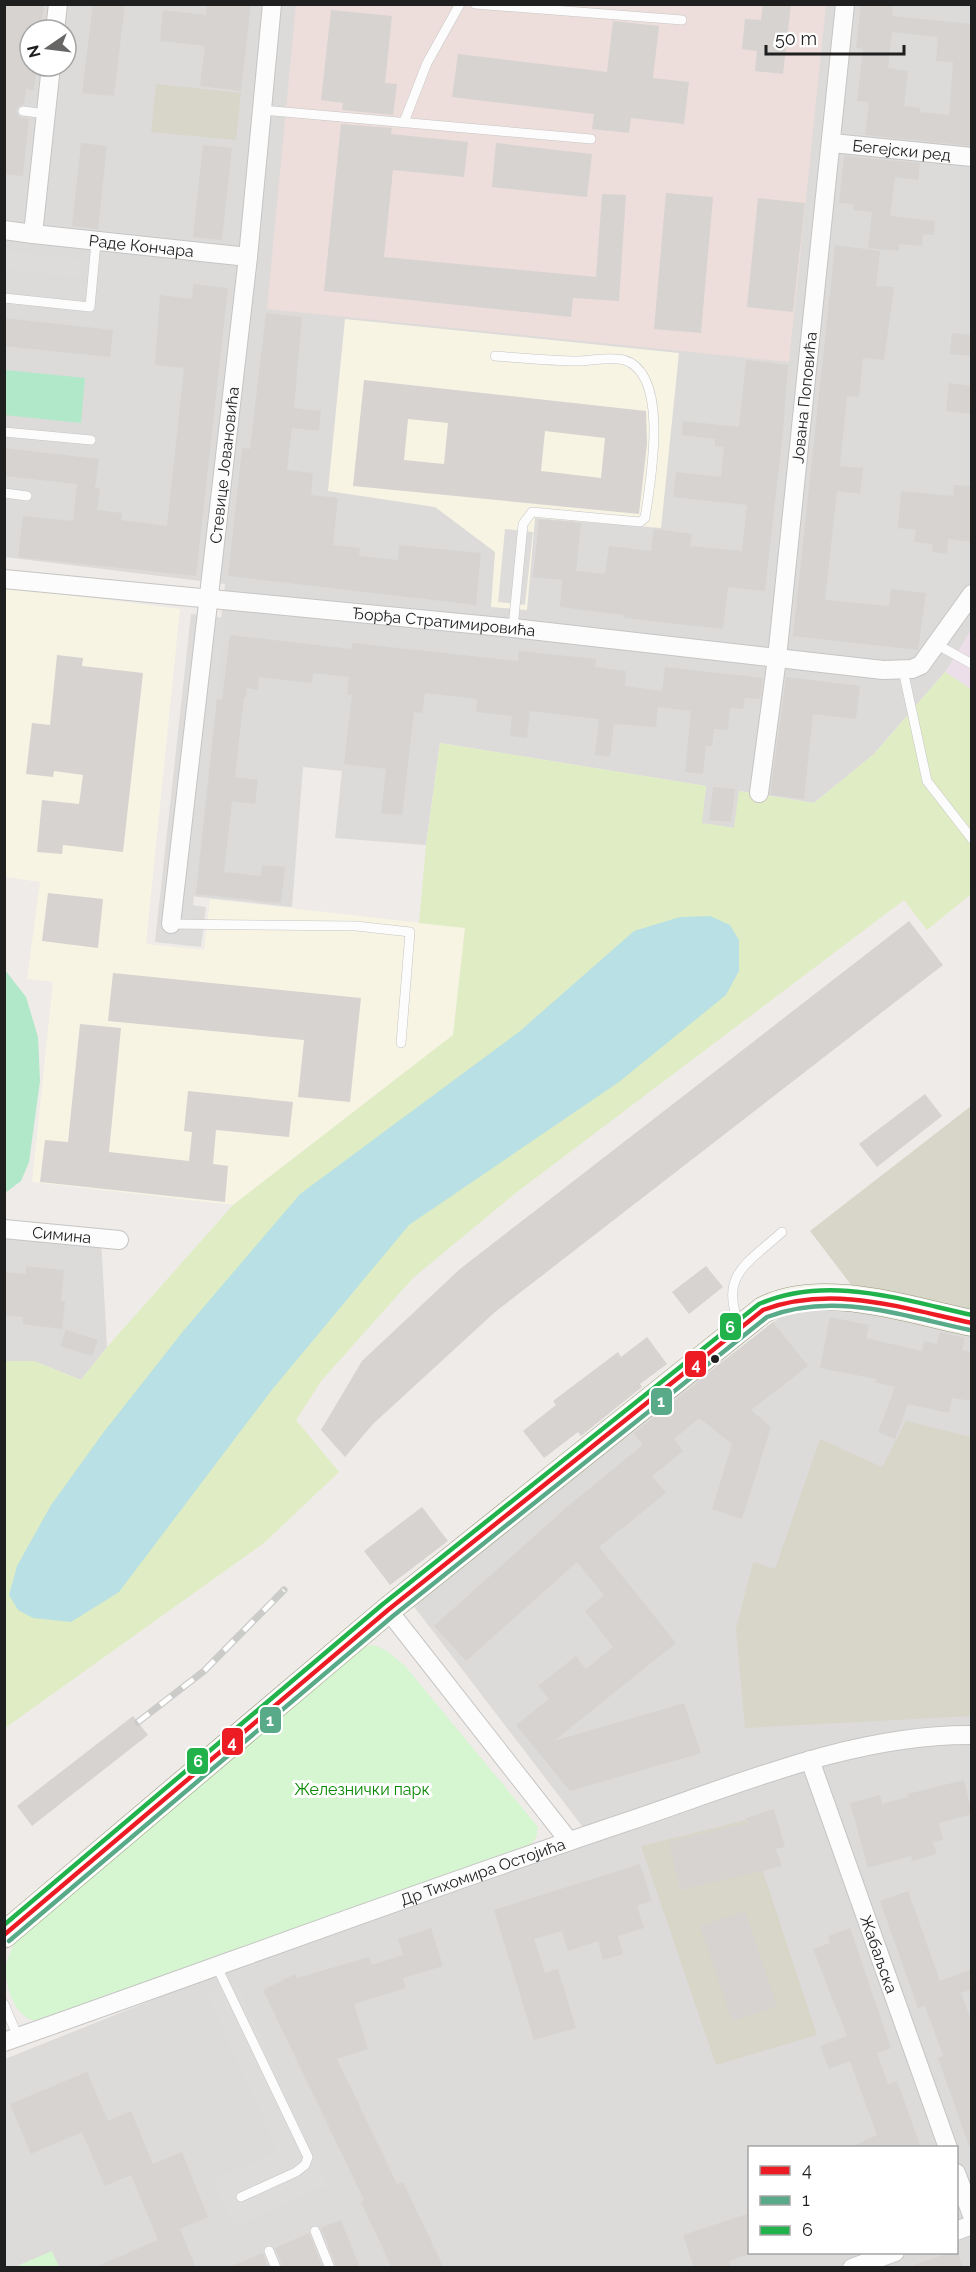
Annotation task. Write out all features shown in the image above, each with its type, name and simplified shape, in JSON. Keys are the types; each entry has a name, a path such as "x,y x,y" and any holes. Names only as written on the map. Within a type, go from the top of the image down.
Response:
{"street":[{"name":"Стевице Јовановића","path":"171,924 248,257 272,4"},
{"name":"Јована Поповића","path":"759,793 777,658 845,4"},
{"path":"33,234 50,78"},
{"name":"Бегејски ред","path":"832,142 972,157"},
{"name":"Раде Кончара","path":"4,230 96,242 248,257"},
{"name":"Ђорђа Стратимировића","path":"4,579 513,628 883,670 903,670"},
{"path":"903,670 921,665 972,594"},
{"name":"Симина","path":"4,1228 119,1240"},
{"path":"4,1935 388,1610 774,1304 800,1297 859,1300 972,1323"},
{"path":"388,1610 569,1841"},
{"name":"Др Тихомира Остојића","path":"11,2040 569,1841 810,1760 912,1738 972,1735"},
{"name":"Жабаљска","path":"810,1760 947,2146"},
{"path":"958,2176 972,2215"},
{"path":"958,2231 972,2225"},
{"path":"852,2268 892,2254"}],"lane":[{"path":"404,122 427,63 460,4"},
{"path":"475,4 682,20"},
{"path":"262,110 591,139"},
{"path":"23,111 46,114"},
{"path":"4,298 90,307 96,242"},
{"path":"495,356 580,361 624,360 636,366 649,387 655,407 645,518 640,522 532,512 526,516 523,524 513,628"},
{"path":"4,432 91,440"},
{"path":"4,493 27,496"},
{"path":"936,644 972,664"},
{"path":"903,670 927,781 972,839"},
{"path":"171,924 356,926 410,932 402,1043"},
{"path":"741,1328 732,1307 731,1289 740,1270 782,1232"},
{"path":"217,1966 308,2157 305,2166 296,2172 240,2197"},
{"path":"4,2004 11,2040"},
{"path":"315,2231 330,2268"},
{"path":"269,2251 276,2268"}],"shaded area":[{"path":"5,5 971,5 971,689 945,672 874,754 814,803 740,791 735,828 701,824 706,786 440,743 426,845 335,838 342,771 303,767 292,907 190,896 225,584 5,557"},
{"path":"296,5 826,5 789,362 267,309"},
{"path":"156,84 241,93 236,140 151,132"},
{"path":"100,229 214,242 213,253 99,241"},
{"path":"6,251 82,259 80,277 5,269"},
{"path":"345,319 679,353 661,528 535,518 527,610 491,607 495,552 435,507 328,491"},
{"path":"505,529 533,532 525,605 498,602"},
{"path":"5,587 180,609 146,944 204,950 210,899 465,928 453,1035 233,1205 32,1182 53,982 27,979 40,882 5,877"},
{"path":"191,614 225,618 193,905 206,907 201,947 155,942"},
{"path":"971,630 971,689 945,672"},
{"path":"971,1106 971,1311 852,1286 810,1231"},
{"path":"5,1229 101,1238 107,1347 81,1380 34,1361 5,1361"},
{"path":"855,1307 971,1335 971,2267 5,2268 5,2059 220,1973 595,1843 409,1600 792,1308"},
{"path":"906,1421 971,1437 971,1716 745,1728 736,1629 753,1562 775,1569 820,1439 882,1467"},
{"path":"746,1820 817,2035 716,2065 641,1846"},
{"path":"236,1981 327,2185 233,2227 212,2181 278,2151 207,1994"}],"green space":[{"path":"5,370 85,378 81,423 5,415"},
{"path":"945,672 971,689 971,894 927,930 904,900 517,1192 413,1278 322,1380 296,1420 339,1472 264,1543 5,1728 5,1361 34,1361 81,1380 107,1347 233,1205 453,1035 465,928 419,923 426,845 440,743 706,786 702,823 734,828 739,791 814,803 874,754"},
{"path":"5,970 26,997 38,1037 40,1081 29,1162 21,1181 5,1193"},
{"name":"Железнички парк","path":"374,1645 387,1651 405,1666 538,1827 536,1838 531,1844 40,2021 24,2016 13,2001 6,1974 8,1959 16,1939 360,1648"},
{"path":"52,2251 59,2267 20,2267 19,2265"}],"water":[{"path":"710,916 730,925 739,940 739,971 726,995 619,1082 409,1225 271,1391 119,1592 71,1622 33,1618 18,1610 9,1595 17,1566 51,1505 103,1433 184,1330 300,1194 520,1031 634,931 680,917"}],"building":[{"path":"4,4 44,4 42,18 18,18 18,78 36,78 34,90 26,89 24,104 18,106 16,111 19,117 29,119 23,176 4,174"},
{"path":"93,4 125,4 114,96 82,93"},
{"path":"207,4 251,4 241,91 200,86 205,46 160,41 163,10 206,15"},
{"path":"763,4 791,4 783,74 755,71 757,51 742,49 745,19 761,20"},
{"path":"861,4 893,4 892,16 972,24 972,146 865,135 869,102 857,101 863,49 856,48","holes":["892,32 938,37 936,61 953,62 949,115 920,112 920,108 904,106 908,71 888,68"]},
{"path":"331,10 392,16 385,83 397,84 393,115 342,110 343,103 321,100"},
{"path":"613,21 659,26 653,78 689,82 684,124 631,118 629,133 592,129 594,114 452,97 458,54 607,72"},
{"path":"341,124 392,128 391,134 468,142 464,177 393,170 384,257 596,277 602,194 626,195 619,301 573,298 571,317 324,291"},
{"path":"81,143 107,146 98,229 72,226"},
{"path":"496,143 592,154 587,197 492,187"},
{"path":"203,145 232,148 222,240 193,237"},
{"path":"844,156 920,163 918,180 895,177 890,216 935,221 934,235 923,234 922,246 899,244 899,251 868,248 872,212 853,210 854,204 839,203"},
{"path":"666,193 713,197 701,333 654,329"},
{"path":"758,198 805,203 793,312 747,307"},
{"path":"835,245 880,251 876,286 894,287 884,360 863,358 859,397 847,396 840,466 863,468 860,494 837,491 825,600 889,606 891,589 926,593 918,650 793,636"},
{"path":"193,284 228,288 196,576 18,557 23,516 73,521 77,484 4,476 4,448 99,459 95,488 100,489 97,510 122,513 121,520 167,526 184,368 155,365 160,295 192,299"},
{"path":"266,313 302,317 294,408 321,411 319,431 292,428 287,470 313,473 311,495 338,498 333,545 360,548 359,556 398,560 399,545 481,553 476,605 228,576 242,448 250,449"},
{"path":"4,318 113,330 110,357 4,346"},
{"path":"952,333 972,335 972,356 950,354"},
{"path":"746,360 788,365 783,432 765,591 728,587 723,629 624,618 624,615 560,607 562,580 533,577 539,519 581,523 576,571 605,574 609,546 651,551 654,529 692,534 690,546 742,551 747,505 673,497 676,472 721,477 724,447 715,446 715,439 682,435 683,421 739,427"},
{"path":"364,380 646,411 647,444 639,514 353,486","holes":["408,419 448,423 444,464 404,460","545,431 605,438 601,478 541,471"]},
{"path":"949,383 972,386 972,414 946,411"},
{"path":"954,485 972,486 972,542 948,539 947,554 932,552 933,544 914,542 916,530 898,528 901,491 953,496"},
{"path":"230,635 352,649 352,643 518,661 519,651 596,659 595,667 626,671 625,686 662,691 665,667 763,678 760,699 745,698 743,709 730,708 728,730 714,729 712,746 706,746 703,774 685,772 691,711 658,707 656,727 614,724 610,757 595,755 599,719 530,711 527,738 510,736 512,716 476,712 477,699 425,693 422,713 414,712 402,815 381,813 386,769 344,764 352,695 347,694 349,677 313,673 312,683 259,677 258,690 247,688 246,698 244,698 235,777 258,780 255,804 232,801 224,872 261,876 262,865 285,867 281,903 196,894 217,699 222,700"},
{"path":"57,655 83,658 82,666 143,673 123,852 63,845 62,854 37,852 42,800 79,804 83,775 54,771 53,777 26,774 32,723 50,725"},
{"path":"786,677 860,686 856,719 813,714 804,799 770,795"},
{"path":"713,787 735,789 731,822 709,820"},
{"path":"48,893 103,899 98,948 42,941"},
{"path":"909,921 943,965 495,1312 373,1424 345,1457 321,1430 362,1361 460,1269"},
{"path":"113,973 361,998 350,1102 298,1097 304,1040 108,1021"},
{"path":"80,1024 121,1028 109,1152 189,1161 192,1132 184,1131 188,1091 293,1102 289,1137 216,1130 213,1164 228,1166 225,1202 40,1182 45,1140 68,1142"},
{"path":"925,1094 942,1116 877,1167 859,1144"},
{"path":"26,1266 64,1270 61,1301 65,1301 62,1329 23,1324 23,1317 4,1315 4,1272 26,1274"},
{"path":"706,1266 723,1287 689,1314 672,1292"},
{"path":"830,1317 869,1325 866,1338 922,1351 924,1341 937,1344 940,1332 965,1338 962,1350 972,1352 972,1401 952,1398 949,1413 908,1404 895,1439 878,1432 895,1387 875,1382 876,1379 820,1368"},
{"path":"773,1322 808,1366 751,1410 771,1427 742,1519 712,1509 732,1444 699,1418 674,1439 683,1451 652,1476 666,1493 599,1547 676,1643 554,1741 684,1703 701,1753 570,1791 516,1725 549,1699 538,1686 576,1656 586,1669 613,1647 585,1611 604,1595 577,1562 466,1661 434,1626 568,1506 643,1445 634,1433"},
{"path":"66,1330 98,1340 92,1356 60,1346"},
{"path":"647,1337 667,1364 640,1384 642,1387 581,1436 578,1432 544,1458 523,1431 556,1405 553,1401 618,1352 621,1357"},
{"path":"422,1507 448,1541 390,1585 364,1551"},
{"path":"133,1716 148,1735 32,1826 17,1806"},
{"path":"964,1780 972,1814 939,1823 943,1840 933,1842 937,1854 912,1861 911,1856 868,1868 850,1803 880,1795 882,1804 908,1797 908,1794"},
{"path":"774,1809 785,1847 776,1849 782,1866 680,1890 669,1842 748,1823 746,1818"},
{"path":"640,1864 652,1901 637,1906 644,1928 618,1936 623,1954 603,1960 598,1941 568,1951 562,1931 534,1939 545,1973 558,1969 576,2028 534,2040 494,1910"},
{"path":"908,1891 940,1981 972,1969 972,1989 961,1993 972,2023 972,2146 969,2146 938,2058 943,2056 925,2006 918,2008 880,1901"},
{"path":"745,1911 777,2006 732,2021 700,1926"},
{"path":"431,1928 443,1966 403,1978 406,1988 354,2004 368,2049 337,2059 397,2184 403,2182 444,2268 392,2268 361,2202 364,2200 263,1990 295,1974 297,1978 369,1957 372,1965 403,1955 398,1939"},
{"path":"850,1928 891,2048 877,2053 888,2084 897,2081 920,2146 852,2146 877,2135 850,2061 829,2069 820,2046 847,2036 813,1949 830,1943 828,1936"},
{"path":"87,2072 108,2121 131,2111 153,2164 182,2152 208,2217 180,2229 196,2268 93,2268 158,2240 131,2175 105,2186 82,2132 31,2154 10,2104"},
{"path":"748,2214 748,2254 750,2254 729,2261 731,2268 694,2268 683,2235"},
{"path":"341,2220 360,2268 337,2268 321,2228"},
{"path":"309,2233 323,2268 283,2268 275,2248"},
{"path":"263,2253 268,2268 229,2268 229,2267"},
{"path":"958,2253 963,2268 915,2268 914,2265 946,2254"}],"railway":[{"path":"138,1722 204,1671 284,1590"}],"transit line":[{"name":"6","path":"4,1925 383,1604 759,1304 785,1295 838,1290 892,1297 972,1315"},
{"name":"4","path":"4,1935 388,1610 763,1310 789,1302 841,1299 893,1305 972,1323"},
{"name":"1","path":"9,1941 393,1616 767,1317 818,1306 843,1306 868,1308 970,1330"}]}
